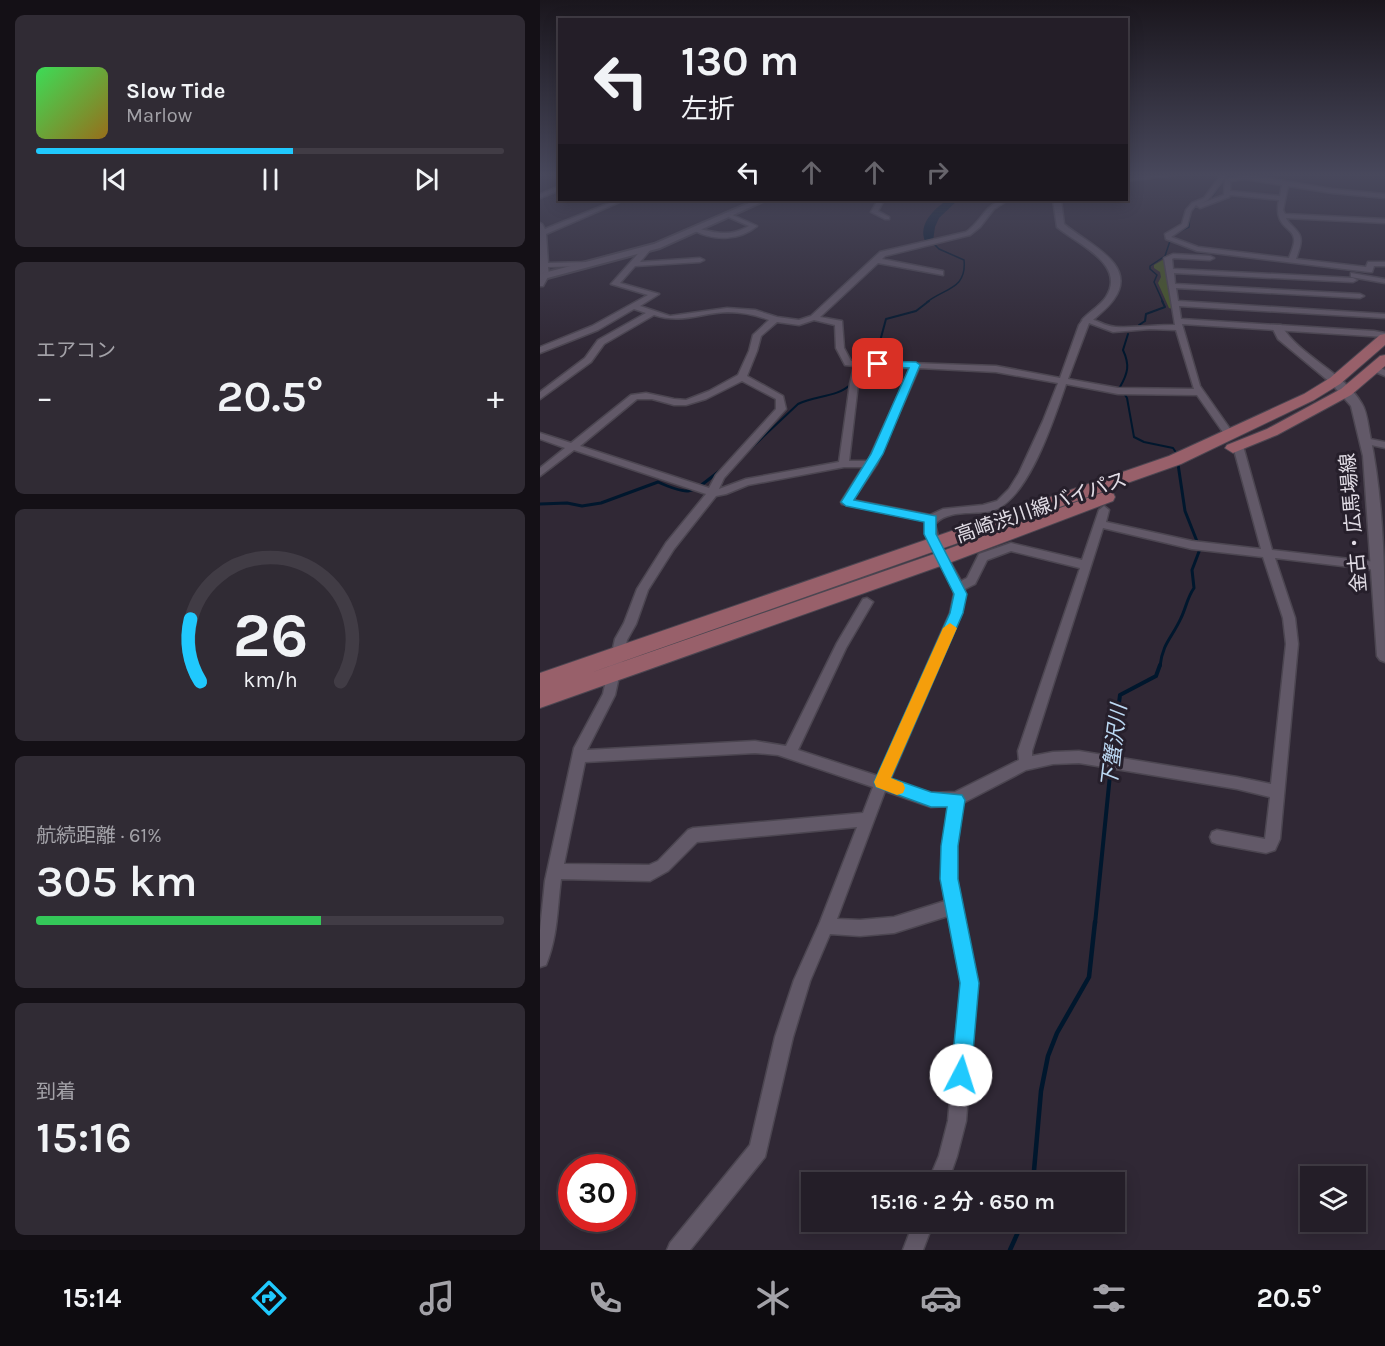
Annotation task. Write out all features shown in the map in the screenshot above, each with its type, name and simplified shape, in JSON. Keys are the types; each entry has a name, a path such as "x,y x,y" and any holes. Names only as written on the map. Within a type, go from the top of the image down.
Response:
{"main road":[{"path":"542,273 590,264 647,249 687,233"},
{"name":"高崎渋川線バイパス","path":"1340,386 1385,337"},
{"name":"高崎渋川線バイパス","path":"540,699 617,665 939,551 1234,441 1272,432 1340,386 1381,367"},
{"name":"高崎渋川線バイパス","path":"540,682 617,665"}],"street":[{"path":"709,233 724,237 742,233"},
{"path":"635,307 675,318 721,310 744,310 799,323 814,318 876,260 891,251 969,233"},
{"path":"916,365 872,464 846,502 932,519 948,511 981,510 999,505 1018,483 1046,427 1083,325 1113,294 1116,284 1115,272 1102,254 1072,233"},
{"path":"1170,233 1167,235 1168,238 1197,249 1292,261 1385,281"},
{"path":"1292,261 1298,237 1294,233"},
{"path":"542,234 542,273"},
{"path":"542,345 595,328 655,294 615,284 647,249"},
{"path":"1217,837 1270,845 1291,660 1292,630 1234,441 1199,392 1174,303 1168,258 1173,256 1224,258 1222,252"},
{"path":"1255,258 1282,338 1340,386"},
{"path":"635,264 700,260"},
{"path":"876,260 939,273"},
{"path":"1170,271 1260,275 1350,274 1369,270 1371,264 1385,264"},
{"path":"1350,274 1368,313"},
{"path":"1172,286 1360,296"},
{"path":"1174,303 1368,313 1385,316"},
{"path":"540,396 588,360 602,342 652,313"},
{"path":"814,318 839,323 840,348 848,363 996,369 1118,391 1199,392"},
{"path":"540,473 634,397 643,394 653,395 682,404 716,392 742,377 757,335 776,319"},
{"path":"1087,320 1113,330 1179,325 1277,327 1385,337"},
{"path":"844,464 854,384 859,363"},
{"path":"540,959 550,923 555,871 580,756 609,695 621,639 630,624 643,589 670,546 713,493 720,477 781,409 780,398 742,377"},
{"name":"金古・広馬場線","path":"1340,386 1357,405 1369,456 1385,656"},
{"path":"540,436 713,493 726,491 746,482 844,464 872,464"},
{"path":"1365,441 1385,445"},
{"path":"1026,764 1025,751 1104,510"},
{"path":"677,1250 758,1150 784,1037 802,980 826,926 882,782 956,613 960,594 929,528 932,519"},
{"path":"1100,524 1192,545 1376,566"},
{"path":"958,587 971,581 983,557 1011,547 1086,565"},
{"path":"790,752 841,646 867,602"},
{"path":"580,756 755,747 790,752 931,800 956,800 972,794 1011,769 1041,759 1079,757 1237,783 1277,792"},
{"path":"942,1172 957,1121 969,983 949,864 956,800"},
{"path":"555,871 650,873 663,866 693,835 867,819"},
{"path":"826,926 860,928 894,925 955,906"},
{"path":"913,1250 920,1232"}],"green space":[{"path":"1166,258 1173,309 1169,308 1158,283 1161,277 1160,272 1154,268 1154,265"}],"waterway":[{"path":"928,233 929,239"},
{"name":"下蟹沢川","path":"1163,302 1154,282 1157,275 1150,269 1150,266 1165,256 1172,235 1176,233"},
{"path":"927,302 953,287 962,277 964,270 964,260 939,249 929,239"},
{"path":"852,374 858,355 879,345 886,319 916,311 929,301"},
{"name":"下蟹沢川","path":"1139,325 1145,321 1146,314 1165,307 1162,301"},
{"name":"下蟹沢川","path":"1128,334 1123,350 1127,360 1127,369 1120,387 1127,398 1134,437 1144,442 1173,448 1177,454"},
{"path":"745,454 798,404 839,392 851,384"},
{"name":"下蟹沢川","path":"1160,666 1166,646 1194,588 1192,570 1200,549 1185,511 1178,464"},
{"path":"540,504 567,503 582,506 601,503 658,482 679,490 692,490 721,470"},
{"name":"下蟹沢川","path":"1112,758 1120,695 1156,676 1160,665"},
{"name":"下蟹沢川","path":"1095,924 1111,765"},
{"name":"下蟹沢川","path":"1034,1172 1041,1091 1048,1056 1057,1033 1089,977 1095,922"},
{"name":"下蟹沢川","path":"1010,1250 1018,1232"}],"slow traffic":[{"path":"897,788 882,782 950,628"}],"route":[{"path":"878,364 916,365 872,464 846,502 932,519 929,524 930,534 960,594 956,613 882,782 931,800 956,800 950,846 949,879 969,983 961,1075"}]}
